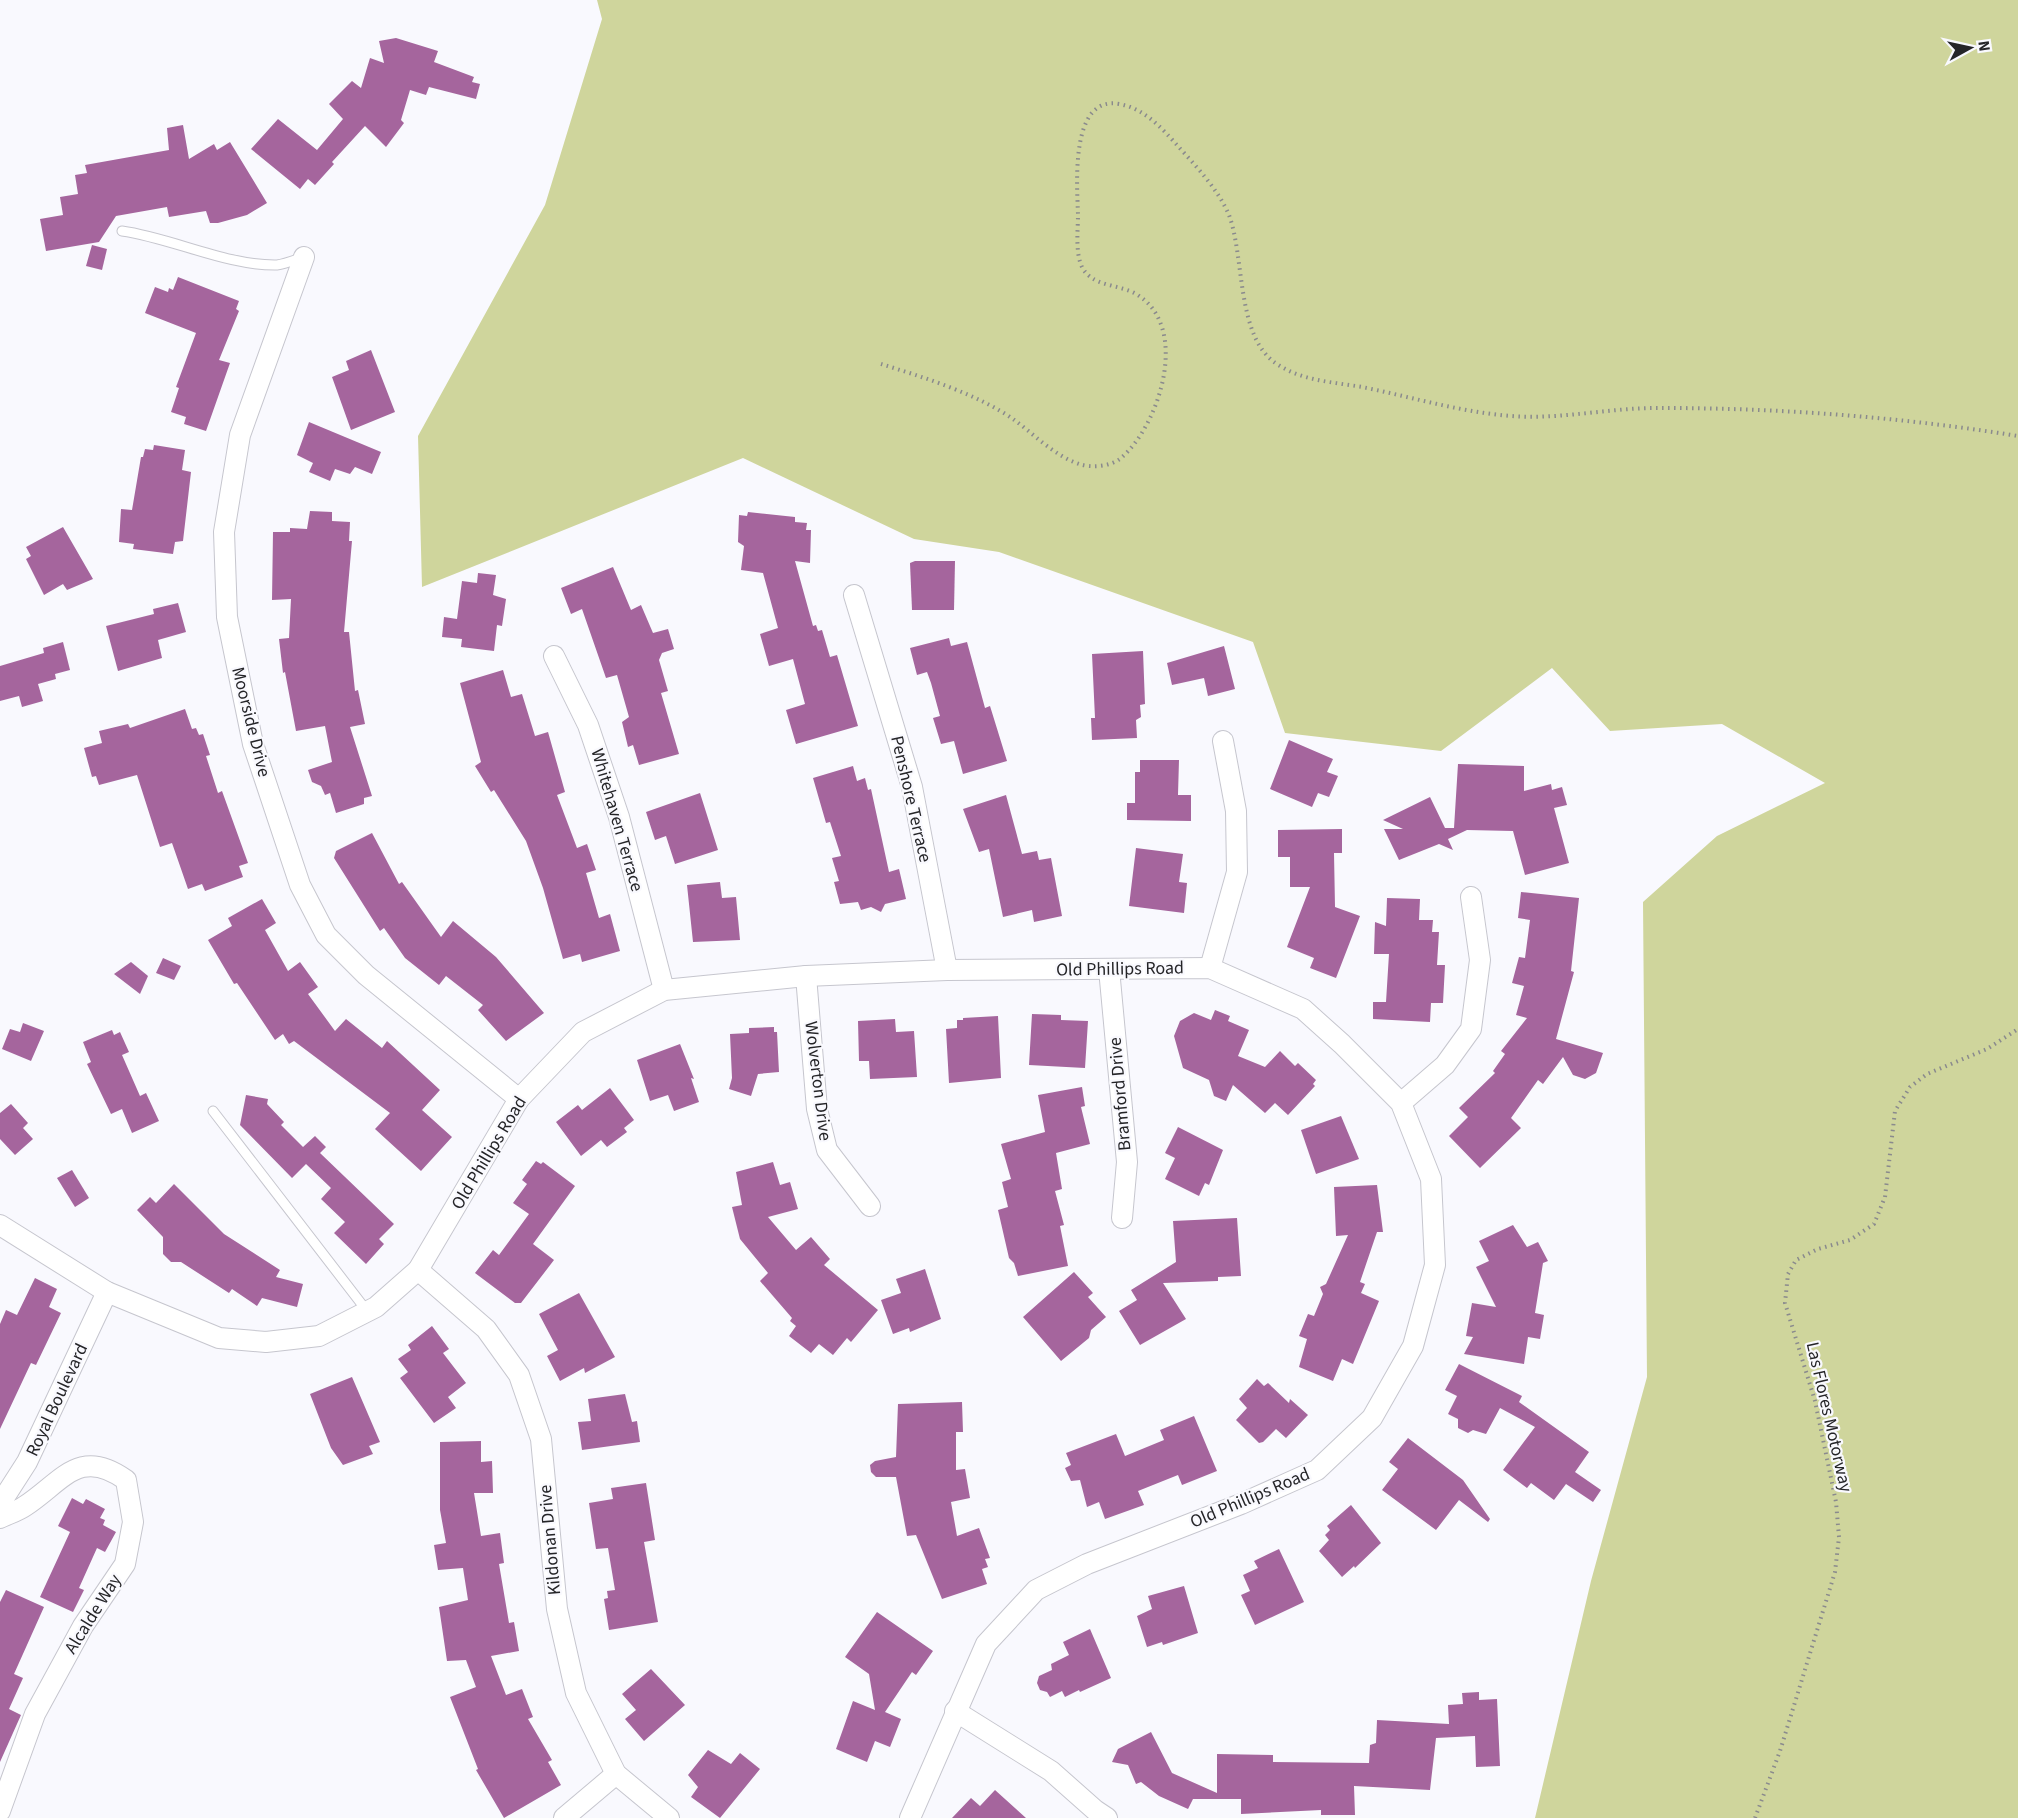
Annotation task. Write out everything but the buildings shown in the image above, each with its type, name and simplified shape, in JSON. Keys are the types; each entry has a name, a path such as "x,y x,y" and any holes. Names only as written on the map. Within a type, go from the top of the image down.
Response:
{"street":[{"name":"Moorside Drive","path":"304,257 240,435 224,532 227,617 252,744 300,885 326,935 366,975 519,1099"},
{"name":"Penshore Terrace","path":"854,595 912,787 947,970"},
{"name":"Whitehaven Terrace","path":"554,656 588,725 619,817 664,990"},
{"path":"1209,968 1237,872 1236,811 1223,741"},
{"path":"1401,1103 1445,1065 1471,1029 1480,960 1471,897"},
{"name":"Old Phillips Road","path":"0,1225 107,1292 219,1338 266,1342 319,1336 368,1311 418,1270 519,1099 583,1032 664,990 806,976 947,970 1209,968 1303,1009 1401,1103 1431,1179 1435,1266 1413,1346 1372,1418 1317,1470 1241,1504 1087,1564 1036,1590 986,1644 910,1818"},
{"name":"Bramford Drive","path":"1109,969 1126,1162 1122,1218"},
{"name":"Wolverton Drive","path":"806,976 817,1109 827,1150 870,1206"},
{"name":"Kildonan Drive","path":"418,1270 486,1329 519,1375 541,1439 557,1609 576,1693 616,1774 669,1818"},
{"name":"Royal Boulevard","path":"0,1504 27,1462 107,1292"},
{"name":"Alcalde Way","path":"0,1518 26,1505 63,1474 82,1466 110,1468 126,1480 133,1522 125,1564 83,1626 34,1714 0,1811"},
{"path":"955,1711 1051,1771 1107,1818"},
{"path":"564,1818 616,1774"}],"lane":[{"path":"122,231 152,235 242,261 278,265 304,257"},
{"path":"213,1112 368,1311"}],"path":[{"path":"881,364 914,374 1011,417 1042,442 1074,463 1092,468 1118,462 1135,442 1150,415 1161,386 1167,358 1165,329 1153,308 1136,294 1095,280 1084,271 1079,257 1077,171 1080,139 1091,112 1109,103 1127,105 1156,121 1209,182 1228,212 1237,243 1252,334 1273,363 1307,378 1456,409 1511,416 1558,417 1613,409 1660,408 1805,412 1935,423 2018,436"},
{"name":"Las Flores Motorway","path":"1755,1818 1779,1751 1835,1572 1839,1537 1836,1502 1815,1401 1785,1303 1788,1274 1796,1260 1818,1249 1851,1240 1874,1224 1885,1197 1895,1111 1910,1087 1927,1074 1987,1049 2018,1029"}],"green space":[{"path":"597,0 2018,0 2018,1818 1535,1818 1591,1581 1647,1377 1643,902 1717,836 1825,783 1722,724 1610,731 1552,668 1441,751 1285,733 1253,642 999,552 914,539 743,458 422,587 418,436 545,205 602,19"}]}
